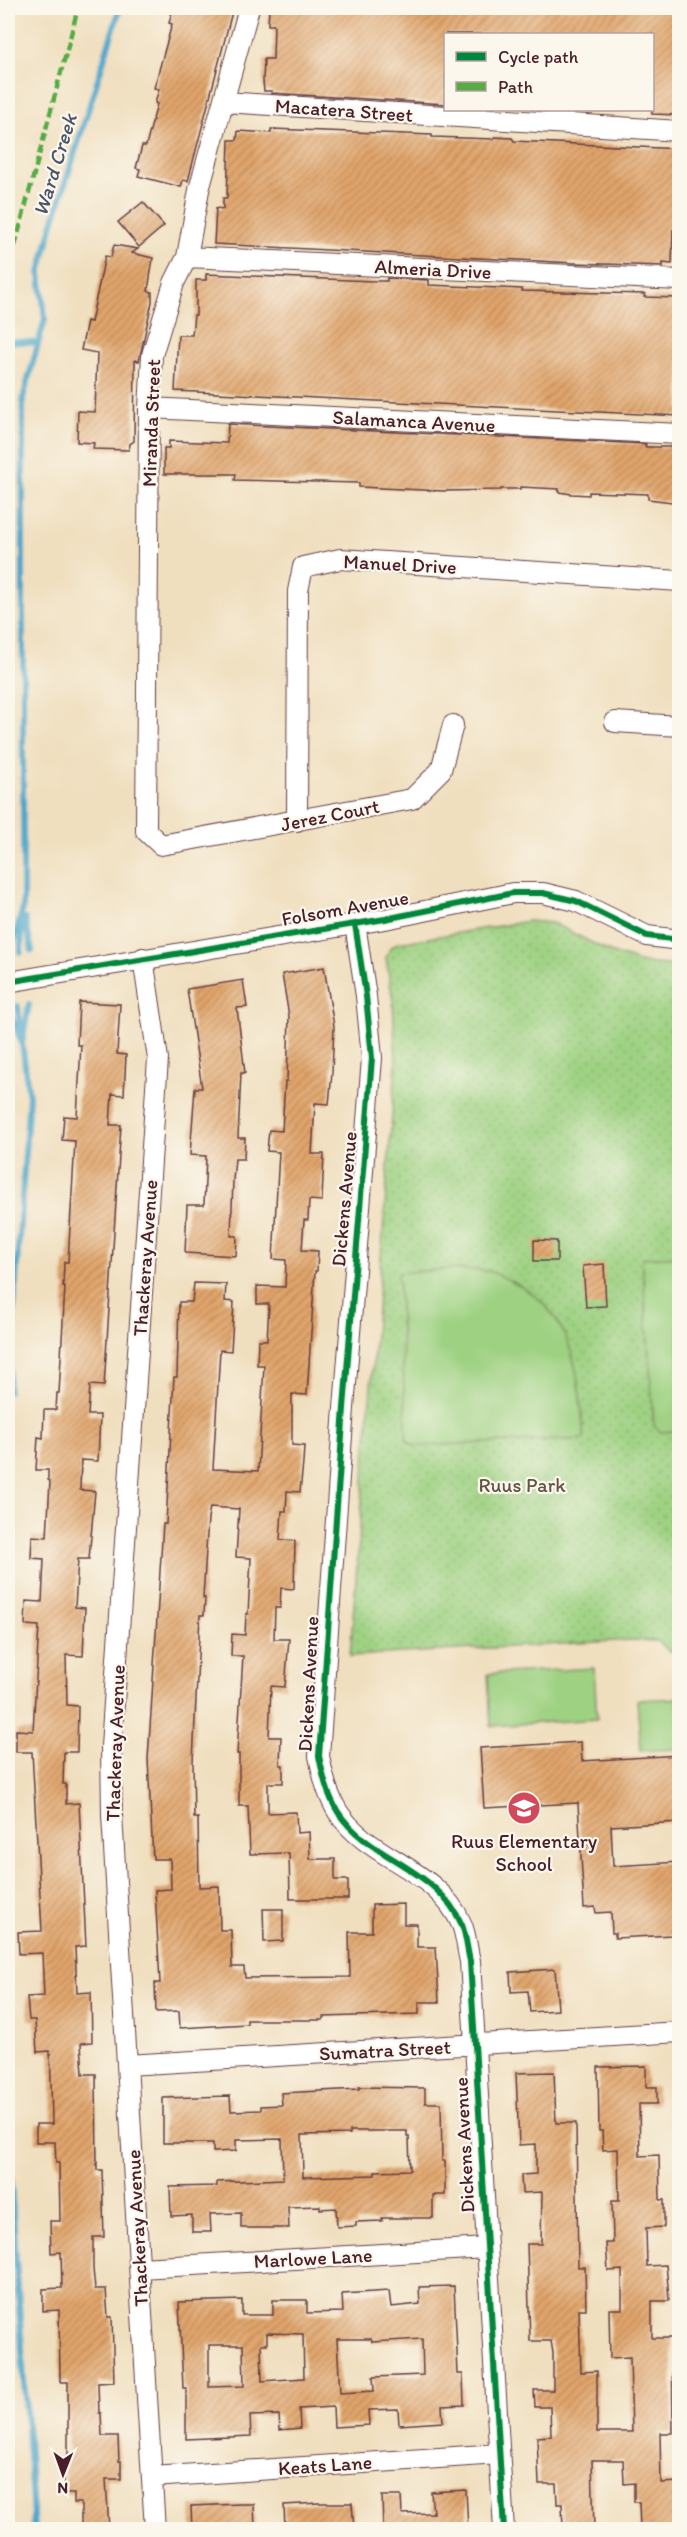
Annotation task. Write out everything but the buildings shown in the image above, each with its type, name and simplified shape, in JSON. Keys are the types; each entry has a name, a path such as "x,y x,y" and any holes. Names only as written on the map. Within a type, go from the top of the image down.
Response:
{"street":[{"name":"Miranda Street","path":"161,845 146,831 149,408 152,355 174,283 187,257 199,190 249,8"},
{"name":"Macatera Street","path":"224,102 680,131"},
{"name":"Almeria Drive","path":"187,257 680,280"},
{"name":"Salamanca Avenue","path":"149,408 680,434"},
{"name":"Manuel Drive","path":"297,821 298,591 303,567 340,559 680,581"},
{"path":"615,722 680,726"},
{"name":"Jerez Court","path":"161,845 412,799 441,770 453,725"},
{"name":"Folsom Avenue","path":"8,982 355,924 513,893 543,893 576,901 647,936 680,940"},
{"name":"Dickens Avenue","path":"355,924 366,996 372,1058 319,1756 326,1789 339,1814 362,1838 424,1877 443,1896 462,1925 470,1960 504,2529"},
{"name":"Thackeray Avenue","path":"143,958 158,1059 111,1747 111,1815 155,2529"},
{"name":"Sumatra Street","path":"127,2065 680,2032"},
{"name":"Marlowe Lane","path":"140,2268 487,2248"},
{"name":"Keats Lane","path":"152,2477 499,2454"}],"green space":[{"name":"Ruus Park","path":"528,921 553,923 610,952 642,963 679,966 679,1650 669,1651 657,1641 632,1640 350,1656 396,1064 393,1001 386,958 390,948 398,943"},
{"path":"679,1256 679,1431 661,1432 654,1426 642,1258"},
{"path":"450,1269 481,1270 497,1274 533,1295 550,1310 562,1328 576,1370 584,1439 415,1446 407,1441 398,1273"},
{"path":"594,1668 597,1719 491,1726 488,1674"},
{"path":"679,1698 679,1749 641,1751 637,1700"}],"waterway":[{"name":"Ward Creek","path":"10,954 23,908 23,398 45,319 40,273 52,226 120,8"},
{"path":"8,341 37,343"},
{"name":"Ward Creek","path":"21,952 22,918"},
{"name":"Ward Creek","path":"25,919 32,951"},
{"name":"Ward Creek","path":"22,1043 29,1004"},
{"name":"Ward Creek","path":"18,1006 21,1034"},
{"name":"Ward Creek","path":"8,1009 22,1043 29,1097 8,1391"},
{"name":"Ward Creek","path":"8,2140 34,2530"}],"marked path":[{"path":"8,272 78,8"}],"cycle path":[{"path":"8,982 385,919 513,893 543,893 576,901 647,936 680,940"},
{"path":"355,924 366,996 372,1058 319,1756 331,1798 338,1812 351,1828 367,1842 420,1876 436,1890 451,1905 465,1933 470,1961 504,2530"}],"place":[{"name":"Ruus Elementary School","path":"524,1808"}]}
